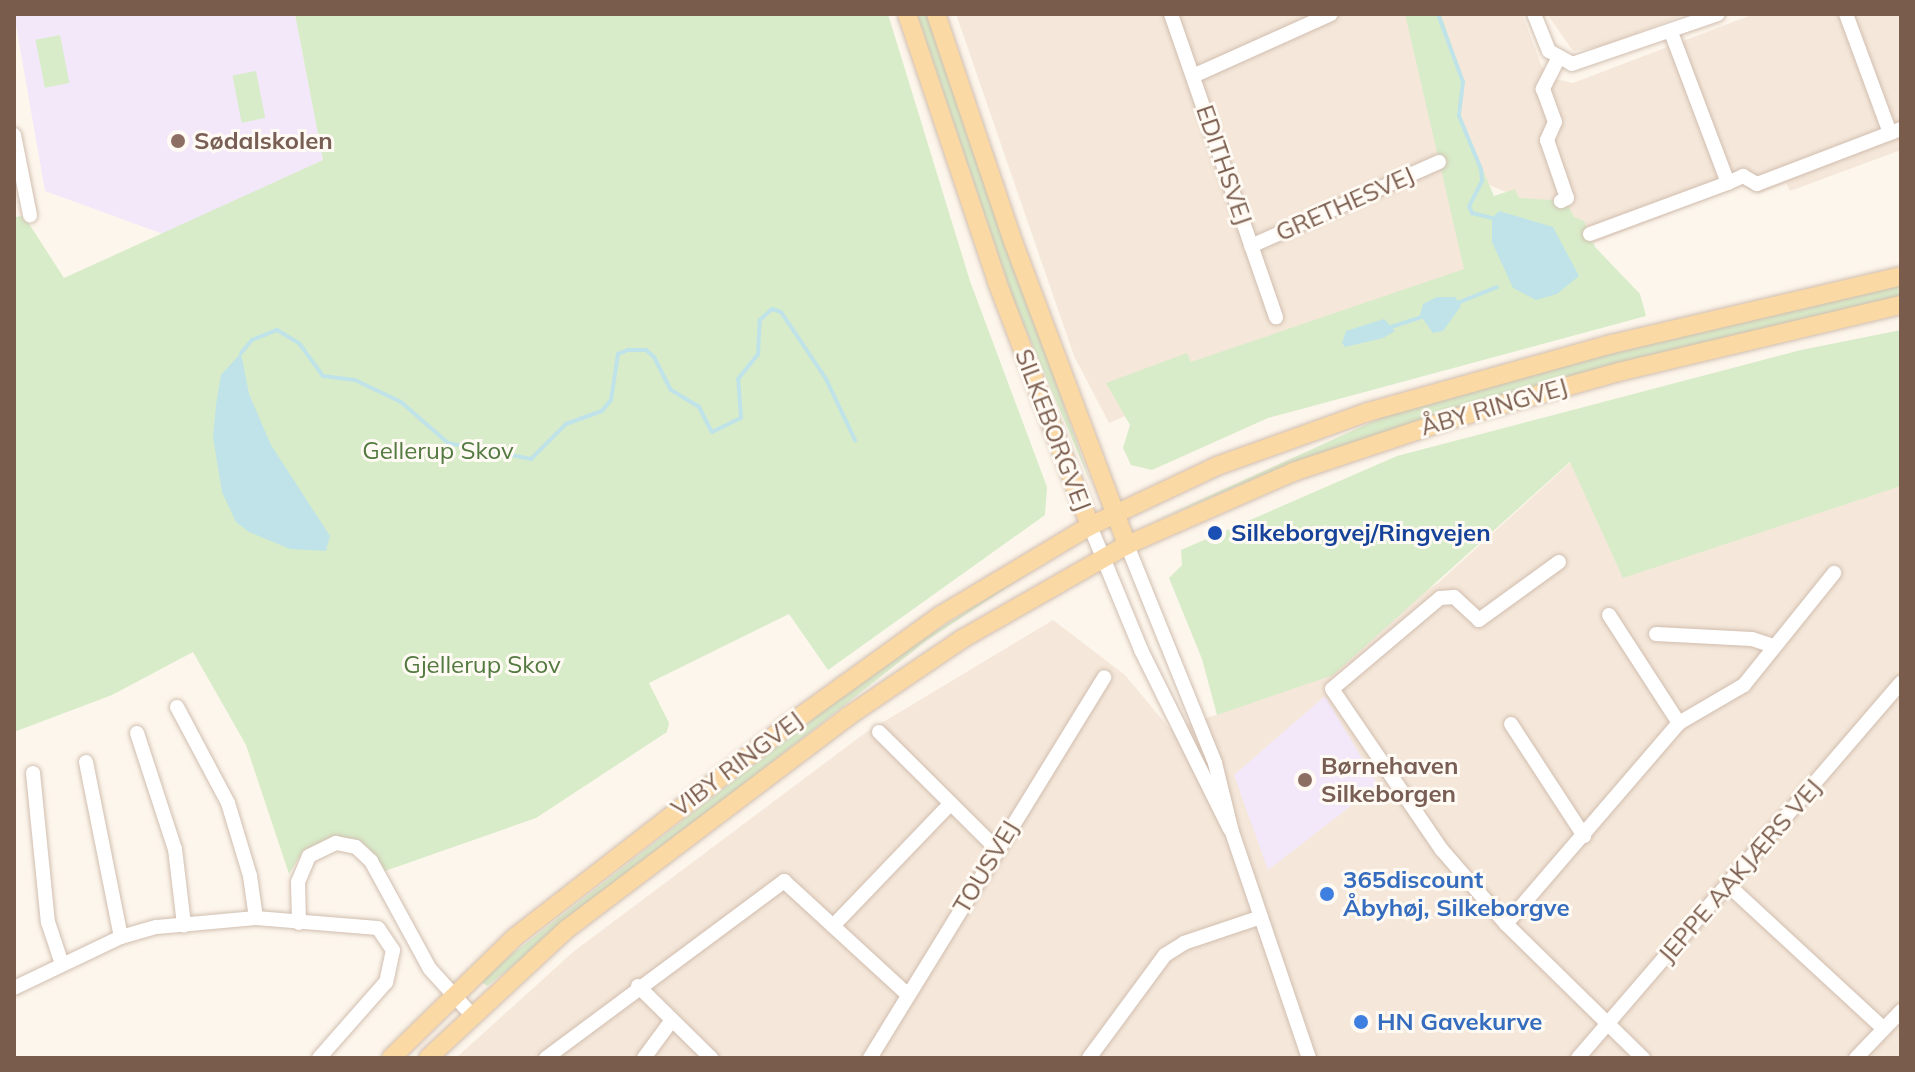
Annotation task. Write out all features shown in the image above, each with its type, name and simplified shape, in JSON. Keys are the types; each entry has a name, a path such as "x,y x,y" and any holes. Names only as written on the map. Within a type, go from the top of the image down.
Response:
{"main road":[{"name":"SILKEBORGVEJ","path":"907,14 1002,296 1090,526"},
{"name":"SILKEBORGVEJ","path":"936,14 1014,244 1127,545"},
{"name":"ÅBY RINGVEJ","path":"1115,513 1217,466 1368,412 1596,348 1901,276"},
{"name":"ÅBY RINGVEJ","path":"1103,559 1127,545 1293,472 1433,424 1619,372 1901,305"},
{"name":"VIBY RINGVEJ","path":"391,1058 452,994 548,909 863,669 1022,563 1115,513"},
{"name":"VIBY RINGVEJ","path":"428,1058 470,1013 589,912 847,717 962,639 1103,559"}],"street":[{"name":"EDITHSVEJ","path":"1171,14 1276,317"},
{"path":"1193,76 1331,14"},
{"path":"1534,14 1549,51 1558,59 1587,63 1718,14"},
{"path":"1590,234 1743,176 1757,184 1895,131 1846,14"},
{"path":"1671,32 1728,183"},
{"path":"1558,59 1543,89 1555,122 1547,140 1567,198 1561,201"},
{"path":"14,135 30,215"},
{"name":"GRETHESVEJ","path":"1251,246 1439,162"},
{"name":"SILKEBORGVEJ","path":"1090,526 1213,804 1232,832"},
{"name":"SILKEBORGVEJ","path":"1127,545 1215,763 1232,832 1311,1057"},
{"path":"1559,562 1479,620 1454,597 1440,598 1332,689 1434,839 1506,924 1643,1058"},
{"path":"1506,924 1679,723 1744,685 1834,573"},
{"path":"1609,615 1679,723"},
{"path":"1656,634 1752,639 1774,646"},
{"name":"TOUSVEJ","path":"870,1058 1104,677"},
{"name":"JEPPE AAKJÆRS VEJ","path":"1578,1058 1901,683"},
{"path":"177,707 228,803 250,876 256,918"},
{"path":"1511,724 1584,836"},
{"path":"879,732 997,849"},
{"path":"137,733 175,849 184,925"},
{"path":"86,762 121,937"},
{"path":"33,773 48,922 62,964"},
{"path":"833,926 951,803"},
{"path":"299,923 298,882 309,856 336,843 356,847 371,861 430,969 470,1013"},
{"path":"546,1058 780,882 793,886 908,995"},
{"path":"1728,885 1883,1028"},
{"path":"1089,1058 1165,955 1184,943 1261,917"},
{"path":"14,988 121,937 184,925 256,918 378,928 393,950 386,982 319,1058"},
{"path":"638,986 711,1058"},
{"path":"1856,1058 1901,1011"},
{"path":"644,1058 672,1020"}],"shaded area":[{"name":"Sødalskolen","path":"14,14 295,14 323,160 163,234 45,191"},
{"path":"956,14 1413,14 1469,252 1464,273 1109,423 1074,356"},
{"path":"1439,14 1522,14 1542,67 1555,79 1573,83 1754,14 1901,14 1901,150 1790,191 1786,183 1758,194 1742,186 1580,248 1517,210 1518,197 1477,180 1458,116"},
{"path":"1547,14 1686,14 1603,46 1573,51"},
{"path":"1571,462 1824,509 1901,486 1901,1058 456,1058 573,952 865,733 1053,620 1125,675 1170,729 1216,715 1269,695 1438,583"},
{"name":"Børnehaven Silkeborgen","path":"1325,696 1378,785 1268,870 1234,775"}],"green space":[{"name":"Gjellerup Skov","path":"295,14 888,14 970,281 1047,487 1045,515 828,670 789,614 649,683 669,723 667,732 536,818 385,871 368,847 334,836 303,851 289,874 246,745 193,652 112,695 14,732 14,217 24,216 64,278 323,160"},
{"path":"917,14 928,14 1092,486 1015,304"},
{"path":"1405,14 1441,14 1464,82 1460,117 1494,196 1515,189 1519,198 1566,201 1574,217 1584,221 1595,247 1640,294 1646,316 1268,418 1152,470 1131,465 1123,448 1130,425 1106,383 1187,353 1191,362 1464,269"},
{"path":"60,35 69,83 45,88 35,40"},
{"path":"256,71 265,118 242,123 232,76"},
{"path":"1901,285 1901,297 1473,403 1283,467 1154,521 1387,415 1597,357"},
{"path":"1901,330 1901,486 1623,578 1570,462 1333,675 1217,715 1202,659 1169,578 1182,565 1181,550 1397,456 1801,350"},
{"path":"1062,551 926,641 487,986 479,980 882,665"}],"water":[{"path":"1499,211 1553,227 1579,276 1557,294 1536,300 1513,288 1492,242 1492,218"},
{"path":"1437,297 1455,297 1461,306 1443,331 1433,333 1420,315 1423,304"},
{"path":"1384,319 1395,331 1383,338 1345,347 1342,343 1346,331"},
{"path":"241,353 249,394 271,445 330,536 326,551 290,549 249,532 236,522 222,492 213,437 216,405 221,375"}],"waterway":[{"path":"1438,14 1463,82 1459,116 1481,169 1482,181 1469,206 1472,213 1492,218"},
{"path":"1455,304 1497,287"},
{"path":"241,353 252,340 277,330 299,343 323,376 355,380 401,402 448,443 531,459 566,424 602,411 611,400 618,354 628,350 646,350 654,357 671,390 699,407 712,432 741,418 738,379 758,354 760,320 772,309 781,312 826,379 855,440"},
{"path":"1391,327 1425,316"}],"place":[{"name":"Sødalskolen","path":"178,141"},
{"name":"Silkeborgvej/Ringvejen","path":"1215,533"},
{"name":"Børnehaven Silkeborgen","path":"1305,780"},
{"name":"365discount Åbyhøj, Silkeborgve","path":"1327,894"},
{"name":"HN Gavekurve","path":"1361,1022"}],"park label":[{"name":"Gellerup Skov","path":"438,451"}]}
